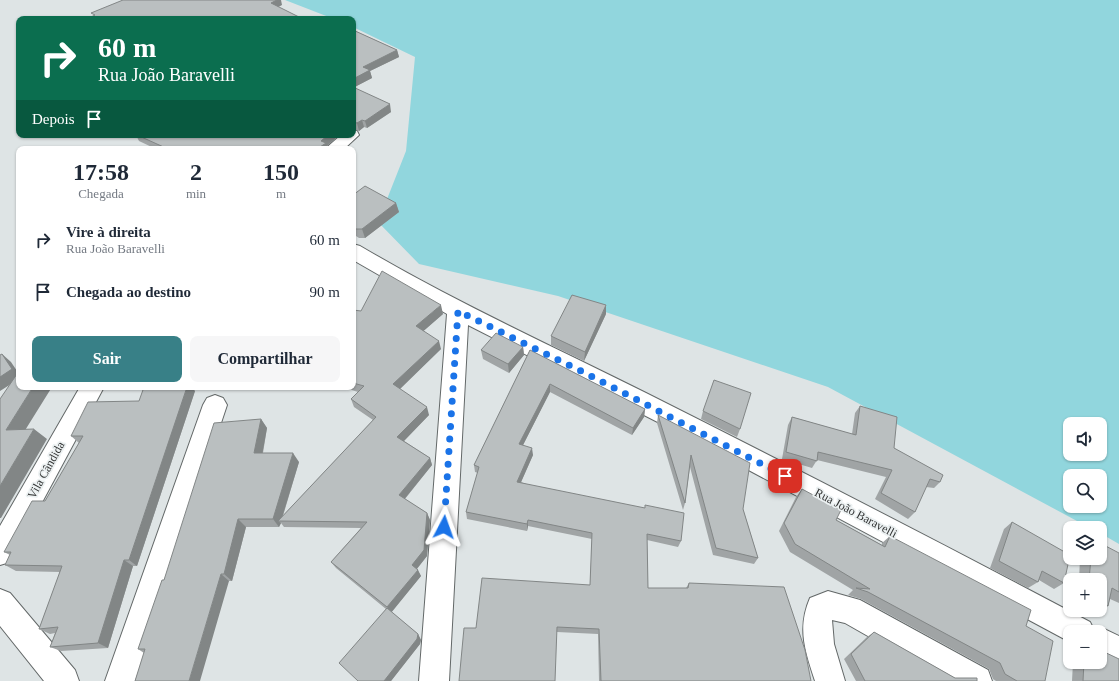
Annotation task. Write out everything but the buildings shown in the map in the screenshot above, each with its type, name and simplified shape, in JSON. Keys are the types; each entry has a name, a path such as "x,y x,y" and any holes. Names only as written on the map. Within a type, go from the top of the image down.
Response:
{"street":[{"path":"338,146 347,138"},
{"name":"Rua João Baravelli","path":"356,253 458,311 588,374 757,461 1067,625"},
{"path":"434,681 458,311"},
{"name":"Vila Cândida","path":"0,552 90,390"},
{"path":"120,681 215,405"},
{"path":"0,603 64,681"},
{"path":"830,681 816,626 816,616 820,608 828,605 850,610 977,681"},
{"path":"1107,646 1119,652"}],"shaded area":[{"path":"285,0 1119,0 1119,544 1107,537 1107,521 1077,521 828,387 558,296 419,264 378,222 406,151 415,57 356,28 356,16 326,16"}],"route":[{"path":"444,527 458,311 581,371 785,476"}]}
